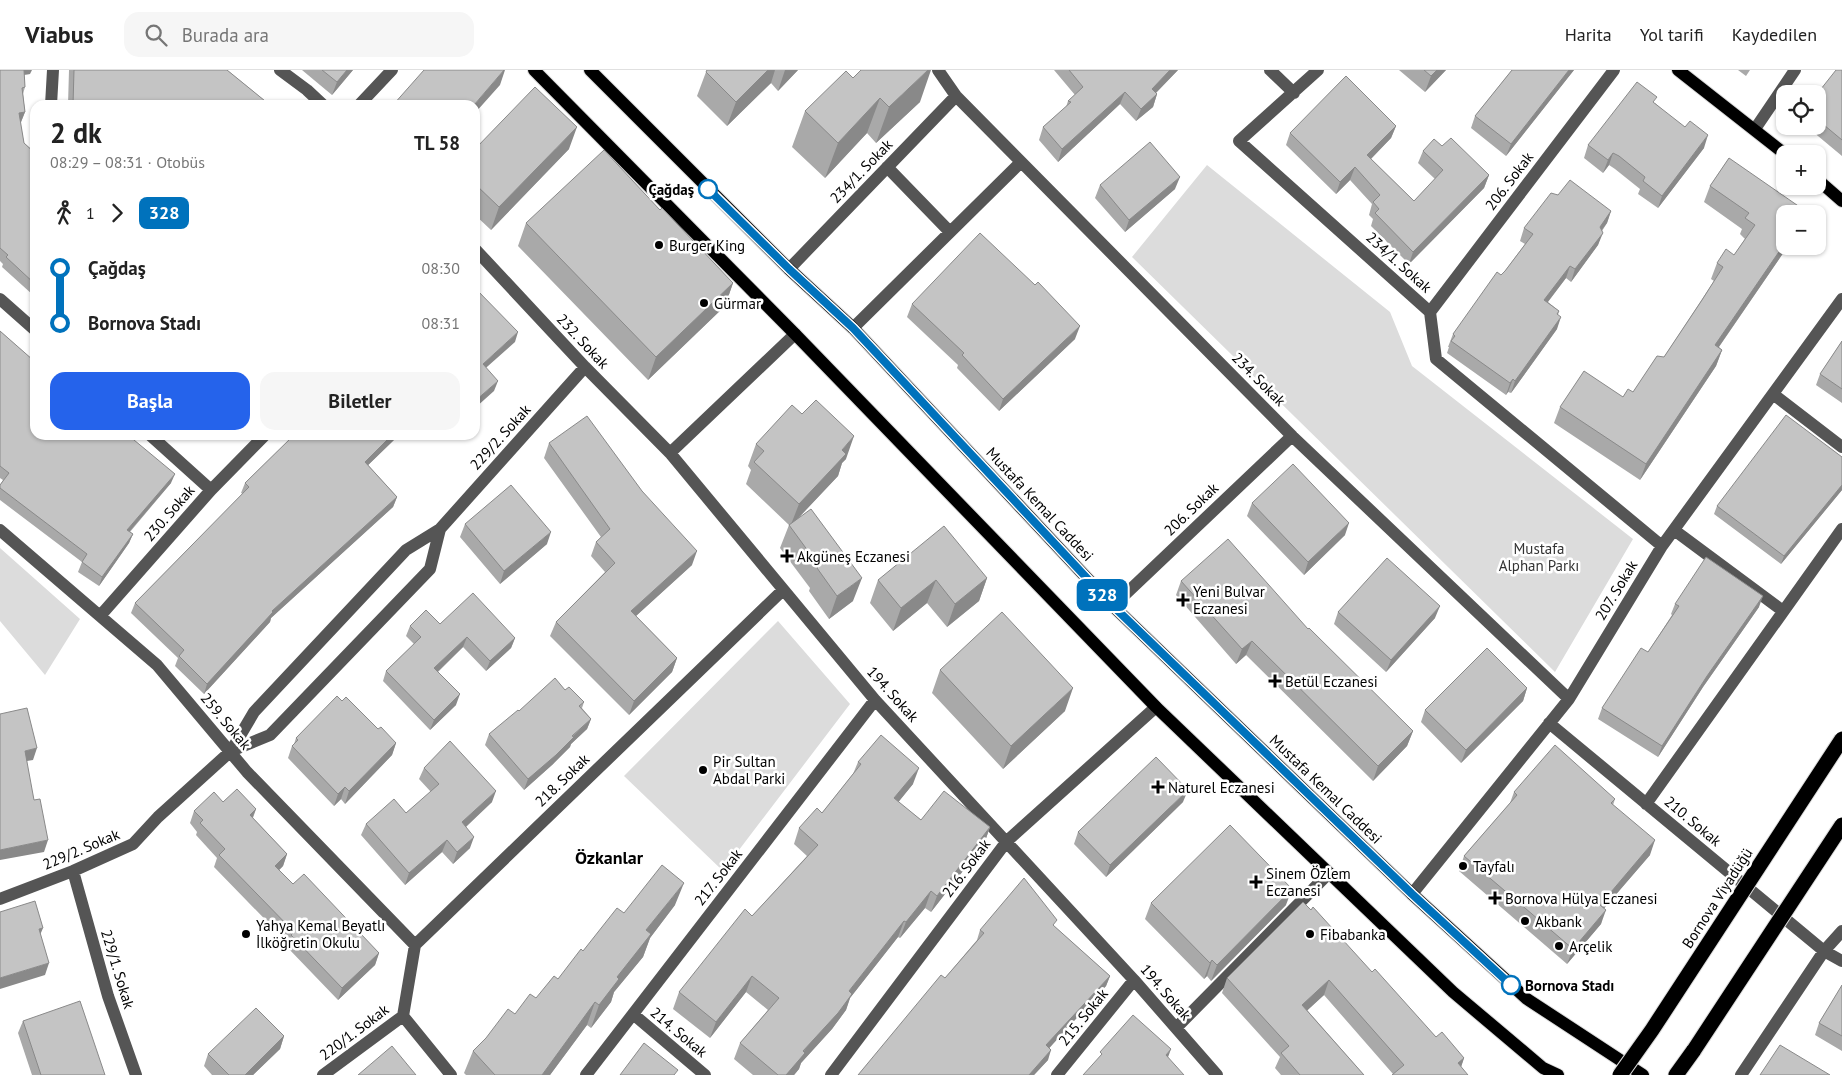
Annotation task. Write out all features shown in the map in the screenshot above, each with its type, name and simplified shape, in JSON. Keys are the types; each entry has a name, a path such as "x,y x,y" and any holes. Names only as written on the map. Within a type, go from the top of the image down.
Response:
{"highway":[{"name":"Bornova Viyadüğü","path":"1620,1075 1652,1030 1842,739"},
{"path":"1676,1075 1842,825"},
{"path":"1681,1075 1694,1050"}],"main road":[{"path":"534,70 795,334 1156,707 1453,992 1541,1071 1558,1075"},
{"name":"Mustafa Kemal Caddesi","path":"590,70 789,269 853,328 1113,606 1412,894 1527,999 1643,1075"},
{"path":"1678,70 1776,146"},
{"path":"1826,187 1842,200"}],"street":[{"path":"51,100 53,70"},
{"path":"280,70 318,100"},
{"path":"364,100 392,70"},
{"name":"234. Sokak","path":"938,70 956,96 1292,436 1569,699"},
{"path":"1270,70 1294,93"},
{"name":"234/1. Sokak","path":"1318,70 1239,141 1430,312 1436,359 1662,546"},
{"name":"206. Sokak","path":"1430,312 1614,70"},
{"path":"1755,129 1794,70"},
{"name":"234/1. Sokak","path":"789,269 956,96"},
{"path":"853,328 1022,162"},
{"path":"887,167 950,232"},
{"name":"232. Sokak","path":"480,254 585,367 670,453"},
{"path":"0,299 30,326"},
{"name":"207. Sokak","path":"1412,894 1569,699 1662,546 1842,299"},
{"path":"670,453 795,334"},
{"name":"229/2. Sokak","path":"440,529 585,367"},
{"path":"1773,394 1842,447"},
{"name":"206. Sokak","path":"1113,606 1292,436"},
{"path":"156,440 211,490"},
{"name":"230. Sokak","path":"100,616 211,490 260,440"},
{"name":"194. Sokak","path":"670,453 875,700 1134,980 1217,1075"},
{"path":"230,751 270,735 430,569 440,529"},
{"path":"230,751 254,712 399,557 406,550 440,529"},
{"path":"1646,804 1842,529"},
{"name":"259. Sokak","path":"0,530 157,665 247,772 415,945"},
{"path":"1674,530 1783,612"},
{"name":"218. Sokak","path":"415,945 783,590"},
{"name":"217. Sokak","path":"586,1075 875,700"},
{"name":"216. Sokak","path":"831,1075 1007,841 1156,707"},
{"name":"210. Sokak","path":"1549,723 1824,951 1842,961"},
{"name":"229/2. Sokak","path":"0,899 73,872 133,844 158,817 230,751"},
{"name":"229/1. Sokak","path":"73,872 108,996 136,1075"},
{"path":"1176,1028 1329,873"},
{"path":"1741,1075 1824,951 1842,931"},
{"path":"415,945 403,1016 451,1075"},
{"name":"215. Sokak","path":"1057,1075 1134,980"},
{"name":"214. Sokak","path":"633,1014 705,1075"},
{"name":"220/1. Sokak","path":"324,1075 403,1016"}],"green space":[{"name":"Mustafa Alphan Parkı","path":"1207,165 1390,312 1412,366 1633,539 1555,672 1132,257"},
{"path":"0,548 80,619 45,675 0,621"},
{"path":"778,621 850,704 723,871 624,776"}],"building":[{"path":"0,70 24,70 25,87 22,88 25,112 19,113 24,143 30,148 30,279 6,257 8,255 0,248"},
{"path":"74,70 227,70 264,100 73,100"},
{"path":"322,70 347,70 337,82"},
{"path":"424,70 504,70 478,100 397,100"},
{"path":"707,70 768,70 736,102 706,72"},
{"path":"861,70 928,70 889,107 880,98 838,143 805,111 846,71 853,78"},
{"path":"1069,70 1170,70 1152,89 1157,94 1141,109 1125,92 1062,149 1043,127 1071,102 1068,101 1083,87"},
{"path":"1424,70 1437,70 1431,76"},
{"path":"1512,70 1569,70 1511,144 1475,116"},
{"path":"1836,70 1842,70 1842,140 1826,127 1826,85 1824,85"},
{"path":"1346,76 1396,126 1367,155 1414,201 1443,170 1423,151 1434,139 1442,146 1451,138 1489,175 1413,252 1375,213 1379,209 1373,202 1380,195 1355,167 1340,182 1290,133"},
{"path":"1637,82 1657,97 1653,102 1685,127 1690,121 1708,135 1662,196 1643,181 1645,177 1619,156 1613,153 1608,160 1588,145"},
{"path":"535,87 577,127 499,207 480,189 480,144"},
{"path":"1150,142 1180,177 1129,220 1100,185"},
{"path":"604,150 660,210 662,208 733,283 656,357 526,223"},
{"path":"1729,158 1776,191 1776,195 1782,195 1797,205 1776,205 1777,255 1715,345 1722,350 1646,464 1560,407 1584,371 1623,397 1628,389 1633,392 1657,356 1664,357 1702,300 1723,267 1717,263 1726,249 1734,255 1755,225 1745,218 1749,213 1710,186"},
{"path":"1570,180 1611,211 1600,227 1603,233 1575,269 1570,266 1544,300 1559,311 1557,314 1561,317 1515,381 1513,379 1510,383 1451,341 1455,336 1453,334 1497,272 1501,275 1505,271 1533,234 1524,228 1551,193 1558,195"},
{"path":"980,233 1035,285 1038,282 1080,326 1003,399 962,355 964,353 912,304"},
{"path":"480,293 518,332 483,364 498,381 480,397"},
{"path":"0,331 30,357 30,440 134,440 175,474 127,530 133,534 102,577 82,562 87,554 0,488 0,485 9,473 0,466"},
{"path":"1842,341 1842,389 1820,374"},
{"path":"816,400 854,436 842,450 846,454 799,504 754,462 764,451 756,444 792,405 802,414"},
{"path":"1786,415 1842,457 1842,485 1784,556 1717,506"},
{"path":"587,416 642,491 697,551 631,611 677,658 634,701 556,622 615,563 596,542 610,529 549,443"},
{"path":"289,440 387,440 365,462 397,497 272,611 207,684 179,656 184,650 135,603 249,487 245,483"},
{"path":"1293,464 1349,523 1308,562 1252,503"},
{"path":"511,485 551,532 504,571 465,524"},
{"path":"811,509 862,578 837,596 817,568 819,566 789,525"},
{"path":"944,526 987,578 955,604 936,580 901,608 878,580"},
{"path":"1228,539 1308,629 1413,731 1378,766 1252,641 1242,649 1181,581"},
{"path":"1706,557 1763,596 1707,676 1662,746 1602,708 1641,648 1648,652 1679,606 1675,604"},
{"path":"1387,558 1440,606 1391,660 1338,612"},
{"path":"473,593 515,638 490,661 467,637 434,668 460,694 434,720 386,671 421,637 410,626 426,610 440,624"},
{"path":"1002,612 1073,688 1011,746 940,670"},
{"path":"1487,648 1527,688 1466,750 1425,710"},
{"path":"555,678 565,690 569,687 584,702 579,706 591,719 572,736 574,737 556,755 528,779 489,734 519,711"},
{"path":"337,696 342,701 346,697 378,729 381,727 396,743 349,791 345,787 338,794 292,746 298,740 296,738"},
{"path":"27,708 37,748 25,751 34,800 40,799 48,840 0,850 0,714"},
{"path":"881,735 919,768 894,798 921,820 944,791 990,827 937,896 931,891 906,922 904,921 849,991 852,994 838,1013 803,1051 805,1053 786,1075 778,1075 740,1043 779,998 752,976 716,1022 679,992 745,909 752,916 818,845 799,828 817,808 822,813 861,764 858,762"},
{"path":"450,741 496,791 462,822 474,837 457,852 447,840 409,873 366,824 394,799 406,813 439,784 424,768"},
{"path":"1555,745 1615,799 1611,803 1655,840 1600,905 1606,910 1573,949 1464,856 1517,795 1514,792"},
{"path":"1156,757 1188,790 1110,865 1078,832"},
{"path":"237,789 256,809 250,815 287,854 275,866 293,884 304,874 379,953 342,988 291,935 294,932 219,855 225,849 200,823 203,820 194,811 214,792 223,802"},
{"path":"1230,825 1292,889 1217,965 1212,960 1210,963 1151,903"},
{"path":"662,865 684,883 646,930 651,934 617,977 619,979 599,1005 595,1002 542,1075 495,1075 473,1051 486,1038 508,1009 515,1014 530,994 536,998 554,976 558,979 617,908 624,913"},
{"path":"1024,878 1057,920 1053,925 1110,976 1046,1045 1051,1050 1029,1075 858,1075 941,975 945,978 984,933 980,930"},
{"path":"35,901 43,928 39,929 49,963 0,978 0,912"},
{"path":"1303,902 1311,910 1313,907 1372,972 1375,969 1436,1037 1442,1032 1464,1058 1458,1063 1468,1075 1392,1075 1404,1065 1329,980 1302,1005 1364,1075 1300,1075 1281,1053 1289,1046 1227,978"},
{"path":"1842,985 1842,1036 1819,1023"},
{"path":"80,1001 105,1075 41,1075 23,1021"},
{"path":"256,1008 284,1036 245,1075 229,1075 208,1054"},
{"path":"1133,1015 1171,1049 1166,1055 1184,1075 1083,1075 1102,1054 1100,1052"},
{"path":"644,1043 678,1070 674,1075 620,1075"},
{"path":"1780,1045 1830,1075 1760,1075"},
{"path":"392,1046 416,1075 358,1075"}],"bus line":[{"name":"328","path":"708,189 789,269 853,328 1113,606 1412,894 1511,985"}],"place":[{"name":"Çağdaş","path":"708,189"},
{"name":"Burger King","path":"659,245"},
{"name":"Gürmar","path":"704,303"},
{"name":"Akgüneş Eczanesi","path":"787,556"},
{"name":"Yeni Bulvar Eczanesi","path":"1183,600"},
{"name":"Betül Eczanesi","path":"1275,681"},
{"name":"Pir Sultan Abdal Parki","path":"703,770"},
{"name":"Naturel Eczanesi","path":"1158,787"},
{"name":"Tayfalı","path":"1463,866"},
{"name":"Sinem Özlem Eczanesi","path":"1256,882"},
{"name":"Bornova Hülya Eczanesi","path":"1495,898"},
{"name":"Akbank","path":"1525,921"},
{"name":"Yahya Kemal Beyatlı İlköğretin Okulu","path":"246,934"},
{"name":"Fibabanka","path":"1310,934"},
{"name":"Arçelik","path":"1559,946"},
{"name":"Bornova Stadı","path":"1511,985"}],"district":[{"name":"Özkanlar","path":"609,857"}]}
